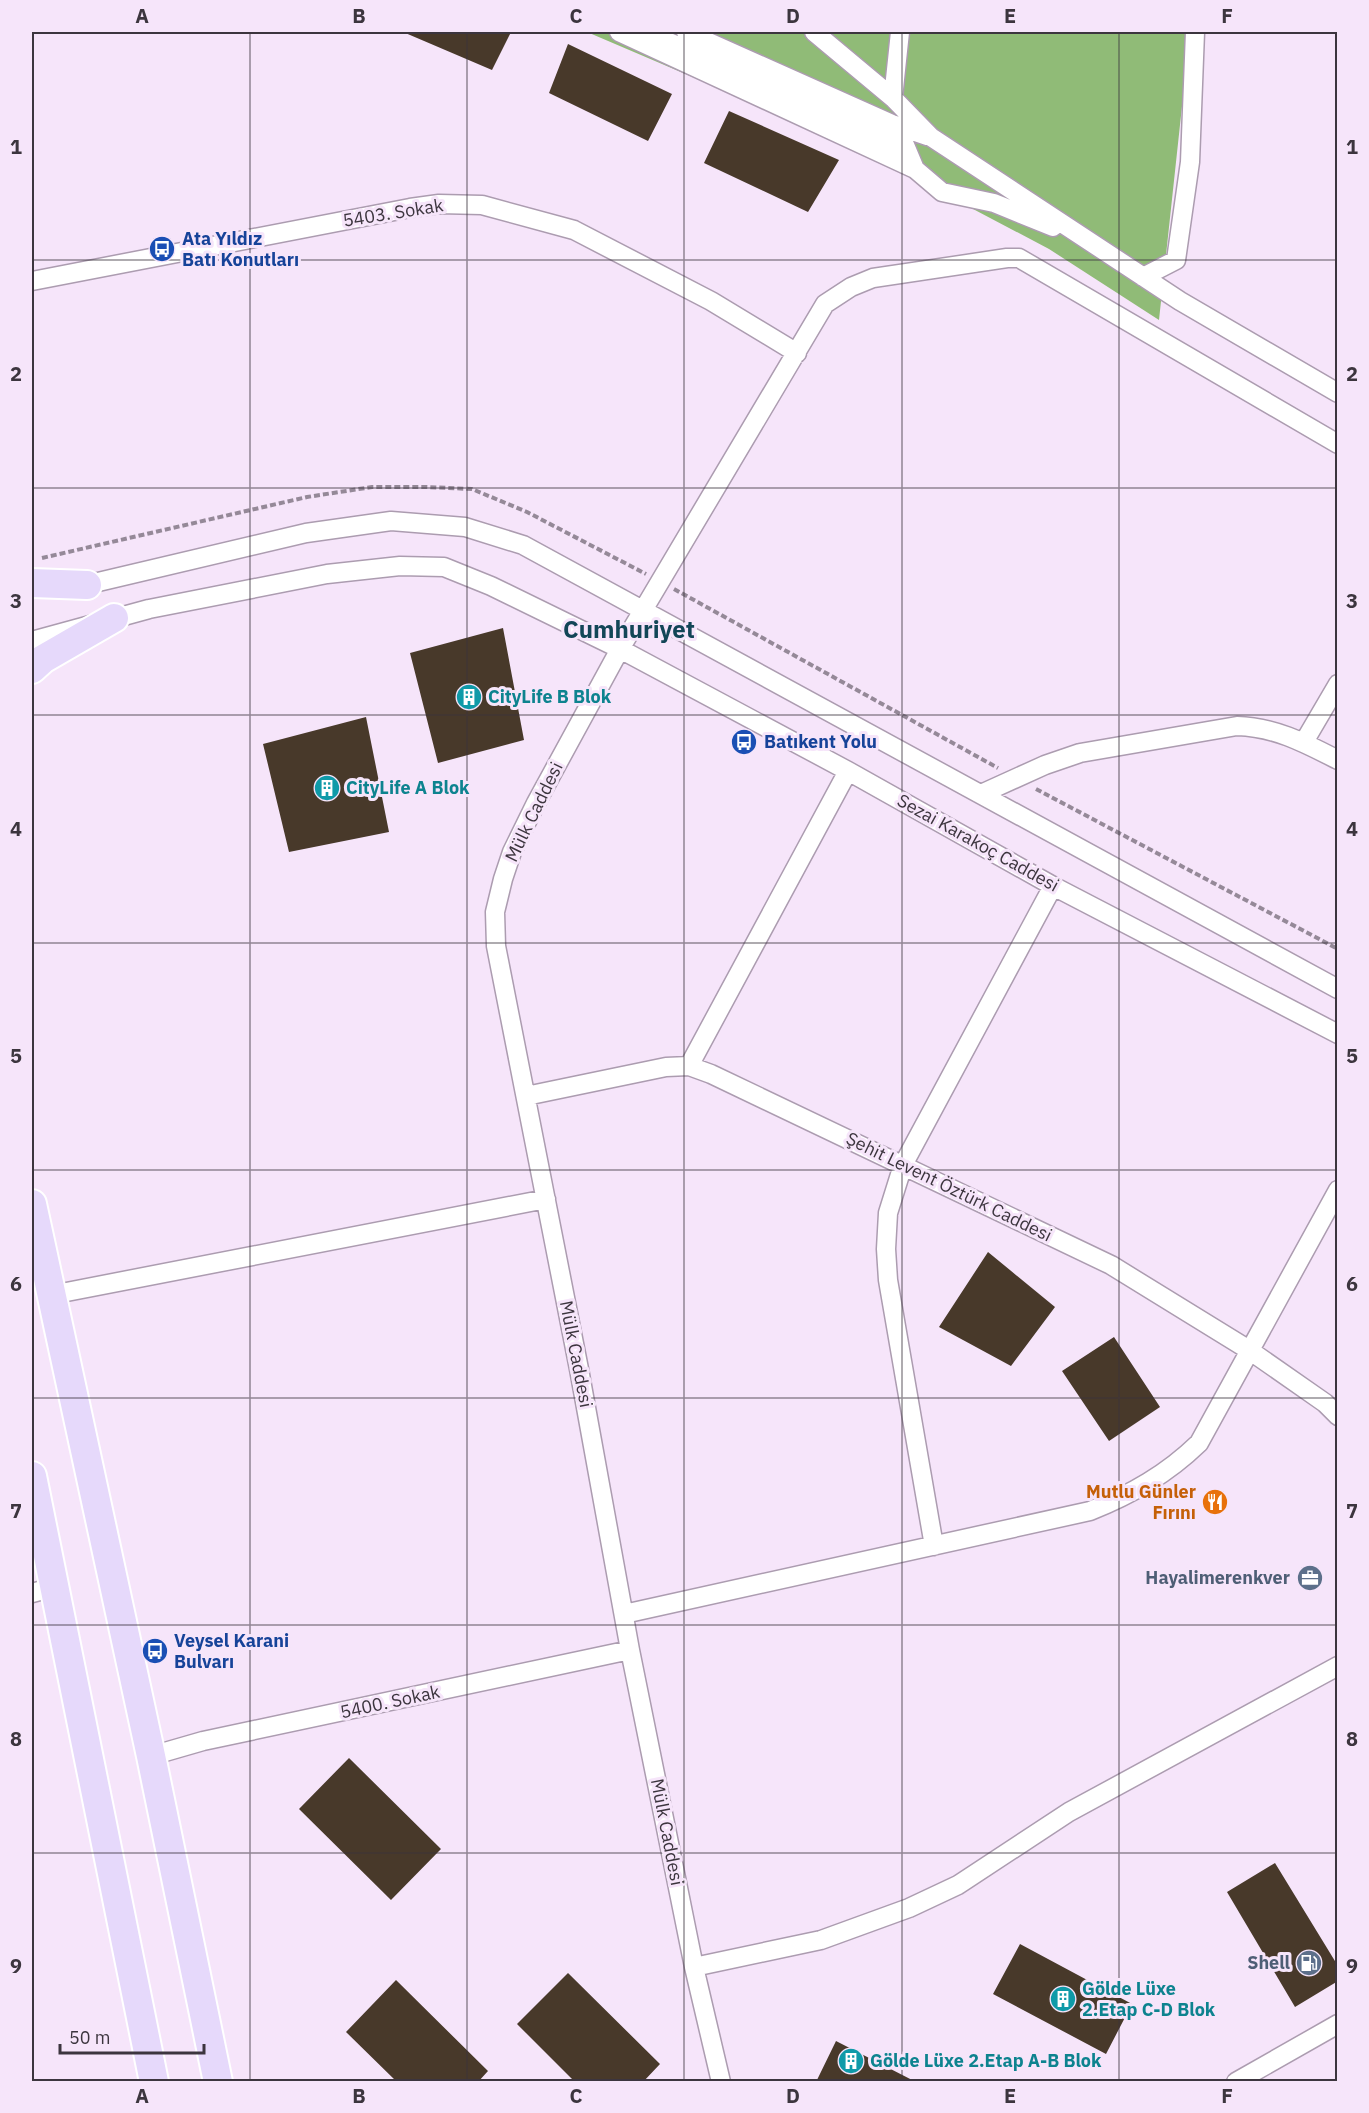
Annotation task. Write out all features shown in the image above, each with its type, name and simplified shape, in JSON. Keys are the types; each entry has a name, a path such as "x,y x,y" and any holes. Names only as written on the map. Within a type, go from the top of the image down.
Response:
{"main road":[{"path":"32,583 87,585"},
{"path":"32,669 43,659 114,618"},
{"path":"32,1204 151,1756 218,2082"},
{"path":"32,1476 43,1590 154,2082"}],"street":[{"path":"619,32 915,169 942,192 994,203 1089,241"},
{"path":"646,32 905,145 915,169"},
{"path":"686,32 892,124 931,137"},
{"path":"814,32 893,98 931,137 1180,301 1338,393"},
{"path":"893,98 900,32"},
{"path":"1143,277 1176,260 1190,162 1195,32"},
{"name":"5403. Sokak","path":"32,281 410,208 439,204 482,205 574,230 711,301 797,353"},
{"name":"Mülk Caddesi","path":"721,2082 694,1967 630,1650 579,1369 496,946 495,912 512,852 536,803 620,649 825,304 851,287 873,278 1019,258 1338,444"},
{"path":"32,596 306,533 391,521 465,527 523,545 1338,989"},
{"name":"Sezai Karakoç Caddesi","path":"32,641 114,618 213,595 327,574 399,566 444,567 491,586 620,649 848,771 1053,886 1338,1034"},
{"path":"1304,742 1338,684"},
{"path":"981,794 1045,765 1080,753 1237,726 1258,726 1304,742 1338,760"},
{"path":"689,1066 848,771"},
{"path":"934,1546 888,1280 886,1249 888,1214 903,1165 1053,886"},
{"name":"Şehit Levent Öztürk Caddesi","path":"526,1096 666,1067 689,1066 711,1074 1111,1265 1249,1350 1325,1403 1338,1416"},
{"path":"624,1614 1090,1511 1121,1498 1154,1480 1179,1462 1199,1443 1338,1190"},
{"path":"51,1295 546,1199"},
{"name":"5400. Sokak","path":"151,1756 203,1742 630,1650"},
{"path":"694,1967 821,1940 909,1908 958,1885 1069,1812 1338,1666"},
{"path":"1244,2080 1338,2024"}],"path":[{"path":"697,602 974,753"},
{"path":"1045,794 1338,949"}],"green space":[{"path":"587,32 1190,32 1159,320 1049,249 850,144"}],"building":[{"path":"403,32 511,32 492,70"},
{"path":"568,44 672,94 648,141 549,93"},
{"path":"729,111 839,160 808,212 704,163"},
{"name":"CityLife B Blok","path":"503,628 524,740 438,763 410,653"},
{"name":"CityLife A Blok","path":"366,717 389,832 289,852 263,744"},
{"path":"988,1252 1055,1307 1011,1366 939,1327"},
{"path":"1114,1337 1160,1407 1109,1441 1062,1371"},
{"path":"349,1758 441,1849 391,1900 299,1809"},
{"path":"1275,1863 1338,1966 1338,1981 1295,2007 1227,1892"},
{"name":"Gölde Lüxe 2.Etap C-D Blok","path":"1020,1944 1132,2004 1106,2054 993,1994"},
{"path":"568,1973 660,2064 643,2082 575,2082 517,2024"},
{"path":"396,1980 488,2071 478,2082 397,2082 346,2032"},
{"name":"Gölde Lüxe 2.Etap A-B Blok","path":"836,2041 916,2082 816,2082"}],"place":[{"name":"Ata Yıldız Batı Konutları","path":"162,249"},
{"name":"CityLife B Blok","path":"469,697"},
{"name":"Batıkent Yolu","path":"744,742"},
{"name":"CityLife A Blok","path":"327,788"},
{"name":"Mutlu Günler Fırını","path":"1215,1502"},
{"name":"Hayalimerenkver","path":"1310,1578"},
{"name":"Veysel Karani Bulvarı","path":"155,1651"},
{"name":"Shell","path":"1309,1963"},
{"name":"Gölde Lüxe 2.Etap C-D Blok","path":"1063,1999"},
{"name":"Gölde Lüxe 2.Etap A-B Blok","path":"851,2061"}],"district":[{"name":"Cumhuriyet","path":"629,630"}]}
